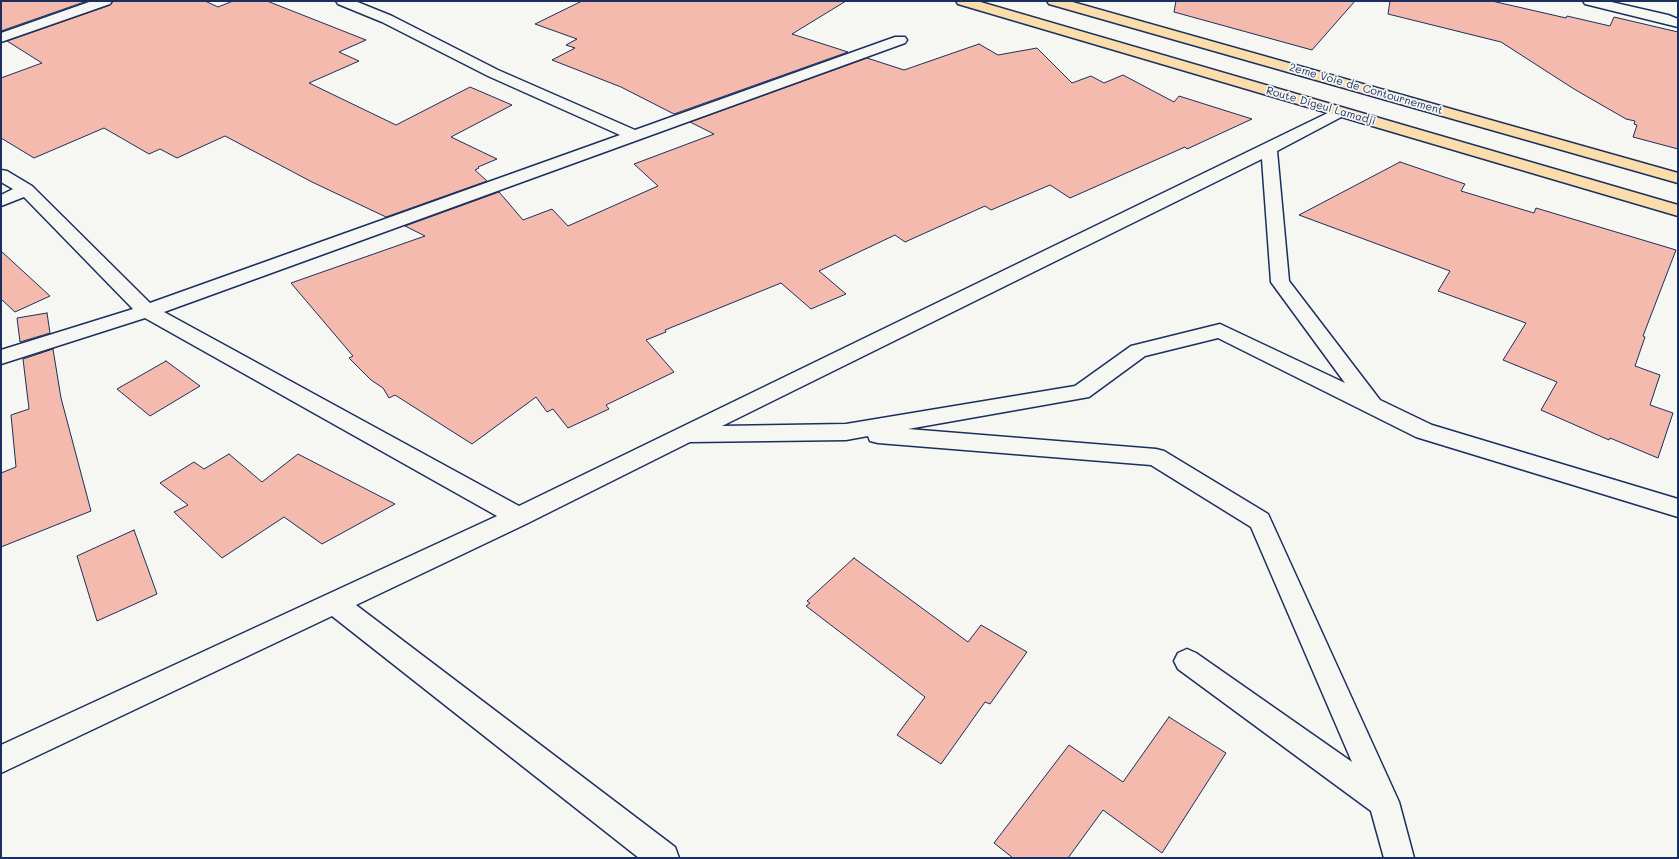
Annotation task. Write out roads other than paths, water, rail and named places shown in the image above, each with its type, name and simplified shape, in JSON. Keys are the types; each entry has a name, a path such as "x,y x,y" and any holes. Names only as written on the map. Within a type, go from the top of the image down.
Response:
{"main road":[{"name":"Route Digeul Lamadji","path":"963,1 1678,211"},
{"name":"2eme Voie de Contournement","path":"1054,1 1678,178"}],"street":[{"path":"1,38 106,1"},
{"path":"343,1 387,19 493,73 633,135"},
{"path":"1590,1 1663,18 1678,23"},
{"path":"1,357 147,310 900,40"},
{"path":"1,759 333,602 518,517 1269,149 1340,112"},
{"path":"1269,149 1280,282 1373,406"},
{"path":"1,175 26,190 147,310 518,517"},
{"path":"1,201 26,190"},
{"path":"846,432 1081,392 1138,351 1220,331 1424,431 1678,508"},
{"path":"686,435 846,432 1156,457 1260,521 1384,802 1399,858"},
{"path":"333,602 664,858"},
{"path":"1187,661 1384,802"}]}
